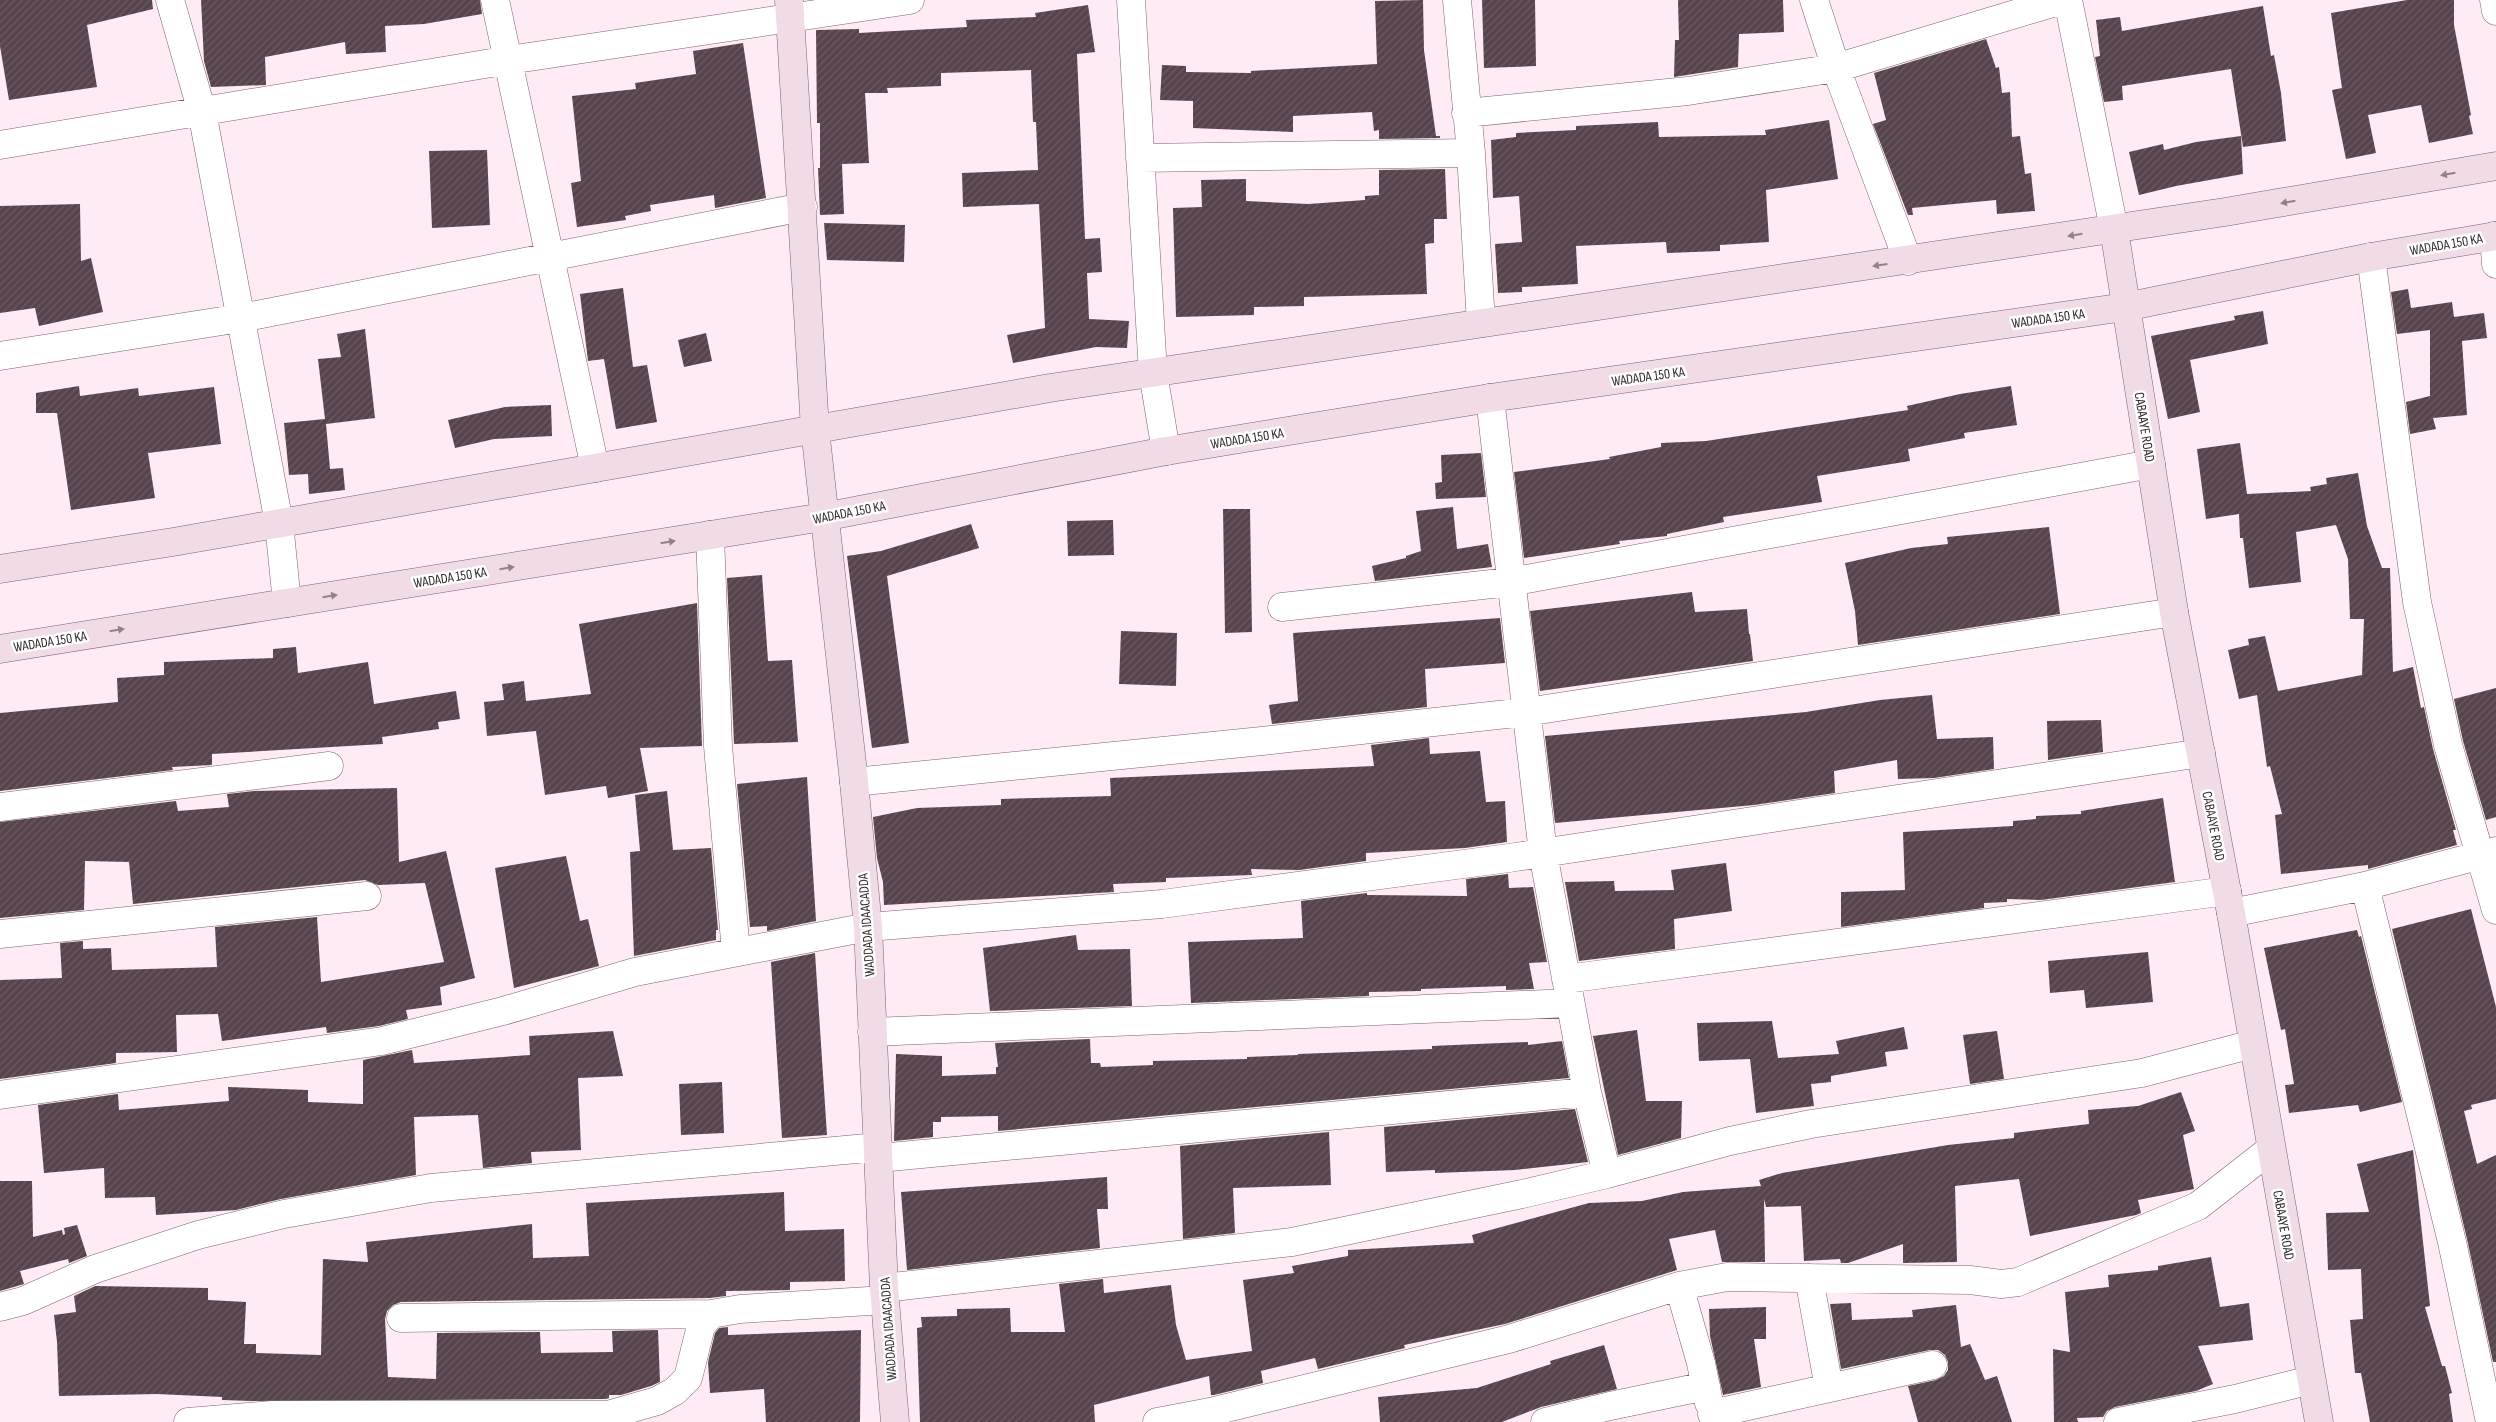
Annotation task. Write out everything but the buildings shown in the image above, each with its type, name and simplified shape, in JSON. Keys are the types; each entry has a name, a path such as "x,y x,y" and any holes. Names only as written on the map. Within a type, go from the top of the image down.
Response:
{"street":[{"path":"170,0 202,112 279,522 287,603"},
{"path":"495,0 595,468"},
{"path":"0,144 509,60 790,10 910,0"},
{"path":"1131,0 1153,373 1166,451"},
{"path":"1457,0 1471,153 1481,323"},
{"path":"1814,0 1836,68 1908,261"},
{"path":"1466,113 1688,91 1836,68 2062,0"},
{"path":"2068,0 2114,229"},
{"path":"2494,0 2496,11"},
{"name":"WADDADA IDAACADDA","path":"790,10 815,429 868,926 885,1294 895,1422"},
{"path":"1140,158 1471,153"},
{"path":"0,568 174,542 815,429 1153,373 1908,261 2225,212 2496,166"},
{"path":"0,356 241,318 803,207"},
{"name":"CABAAYE ROAD","path":"2114,229 2174,612 2229,902 2319,1422"},
{"path":"2495,236 2496,264"},
{"name":"WADADA 150 KA","path":"0,649 823,517 1166,451 1490,398 2125,308 2371,257 2495,236"},
{"path":"2371,257 2417,602 2448,745 2488,854 2496,910"},
{"path":"1490,398 1542,853 1587,1092 1607,1174"},
{"path":"1282,607 1510,582 2151,464"},
{"path":"710,535 718,746 736,952"},
{"path":"854,782 1526,712 2174,612"},
{"path":"0,1095 382,1041 503,1011 635,972 868,926 1162,904 1542,853 2201,753"},
{"path":"0,807 329,766"},
{"path":"872,1032 1568,991 2229,902 2365,886 2488,854"},
{"path":"2365,886 2452,1242 2490,1422"},
{"path":"0,934 367,896"},
{"path":"401,1318 711,1314 740,1309 885,1294 1292,1242 1607,1174 1730,1141 1793,1128 2142,1073 2253,1044"},
{"path":"0,1308 23,1301 95,1269 198,1235 284,1214 431,1188 878,1153 1587,1092"},
{"path":"1157,1422 1210,1412 1509,1338 1680,1286 1727,1277 1970,1280 2001,1284 2018,1282 2198,1206 2271,1149"},
{"path":"1809,1278 1829,1388"},
{"path":"1680,1286 1706,1386 1712,1418 1829,1388 1933,1365"},
{"path":"188,1422 271,1415 608,1415 657,1401 675,1391 688,1378 700,1326 711,1314"},
{"path":"2118,1422 2311,1380"},
{"path":"1545,1422 1706,1386"}]}
